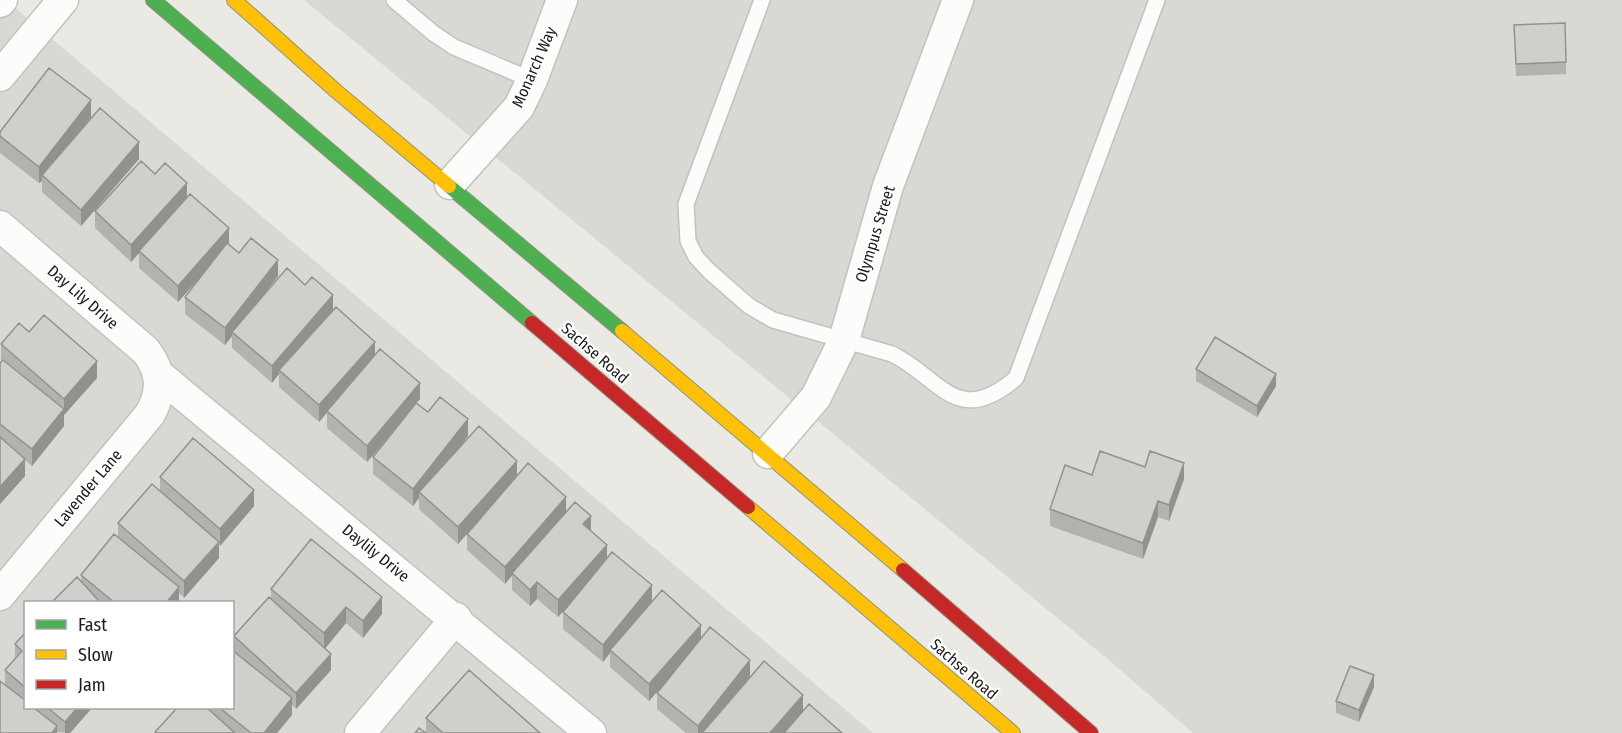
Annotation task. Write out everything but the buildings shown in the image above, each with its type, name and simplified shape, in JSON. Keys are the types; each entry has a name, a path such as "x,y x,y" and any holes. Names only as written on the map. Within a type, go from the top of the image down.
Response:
{"main road":[{"name":"Sachse Road","path":"153,0 1013,733"},
{"path":"234,0 312,71 450,184 768,453 1091,733"}],"street":[{"path":"0,76 63,0"},
{"name":"Monarch Way","path":"450,184 508,121 532,80 562,0"},
{"name":"Olympus Street","path":"768,453 816,397 844,340 888,186 958,0"},
{"name":"Day Lily Drive","path":"0,226 146,351 159,375"},
{"name":"Lavender Lane","path":"0,595 150,414 157,402 159,375"},
{"name":"Daylily Drive","path":"159,375 456,618 591,733"},
{"path":"360,733 456,618"}],"lane":[{"path":"394,0 453,47 532,80"},
{"path":"762,0 686,204 688,242 696,257 708,271 761,313 790,327 844,340 898,357 946,394 962,399 982,399 1000,392 1016,378 1157,0"}],"shaded area":[{"path":"0,0 6,0 873,733 0,733"},
{"path":"304,0 1622,0 1622,733 1193,733 1110,661"}],"traffic: fast":[{"path":"153,0 532,323"},
{"path":"449,186 622,331"}],"traffic: slow":[{"path":"234,0 336,91 449,186"},
{"path":"622,331 903,570"},
{"path":"748,507 1013,733"}],"traffic: jam":[{"path":"532,323 748,507"},
{"path":"903,570 1091,733"}]}
